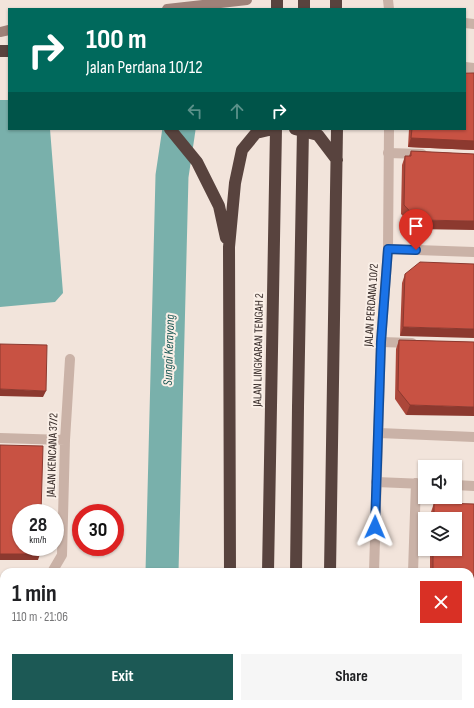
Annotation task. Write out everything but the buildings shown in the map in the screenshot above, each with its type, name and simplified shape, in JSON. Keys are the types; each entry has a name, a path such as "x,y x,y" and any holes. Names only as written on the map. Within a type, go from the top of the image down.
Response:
{"highway":[{"path":"171,130 197,162 219,206 229,248"},
{"path":"230,568 229,248 235,183 242,150 256,133 270,130"},
{"name":"JALAN LINGKARAN TENGAH 2","path":"268,568 275,130"},
{"path":"299,130 318,135 337,160"},
{"path":"296,568 303,130"},
{"path":"330,568 337,130"}],"street":[{"path":"176,8 247,0"},
{"name":"JALAN PERDANA 10/2","path":"374,568 381,342 388,249 389,130"},
{"path":"388,153 435,155"},
{"path":"388,249 474,252"},
{"path":"381,342 420,343"},
{"name":"JALAN KENCANA 37/2","path":"54,568 62,555 65,440 70,359"},
{"path":"379,433 474,437"},
{"path":"0,438 65,440"},
{"path":"376,482 418,483"},
{"path":"462,485 474,486"},
{"path":"413,568 418,504"}],"water":[{"path":"0,100 8,100 8,130 50,130 63,293 55,302 0,307"}],"waterway":[{"name":"Sungai Kerayong","path":"162,568 172,176 179,130"}],"route":[{"path":"375,527 381,342 388,249 416,250"}]}
